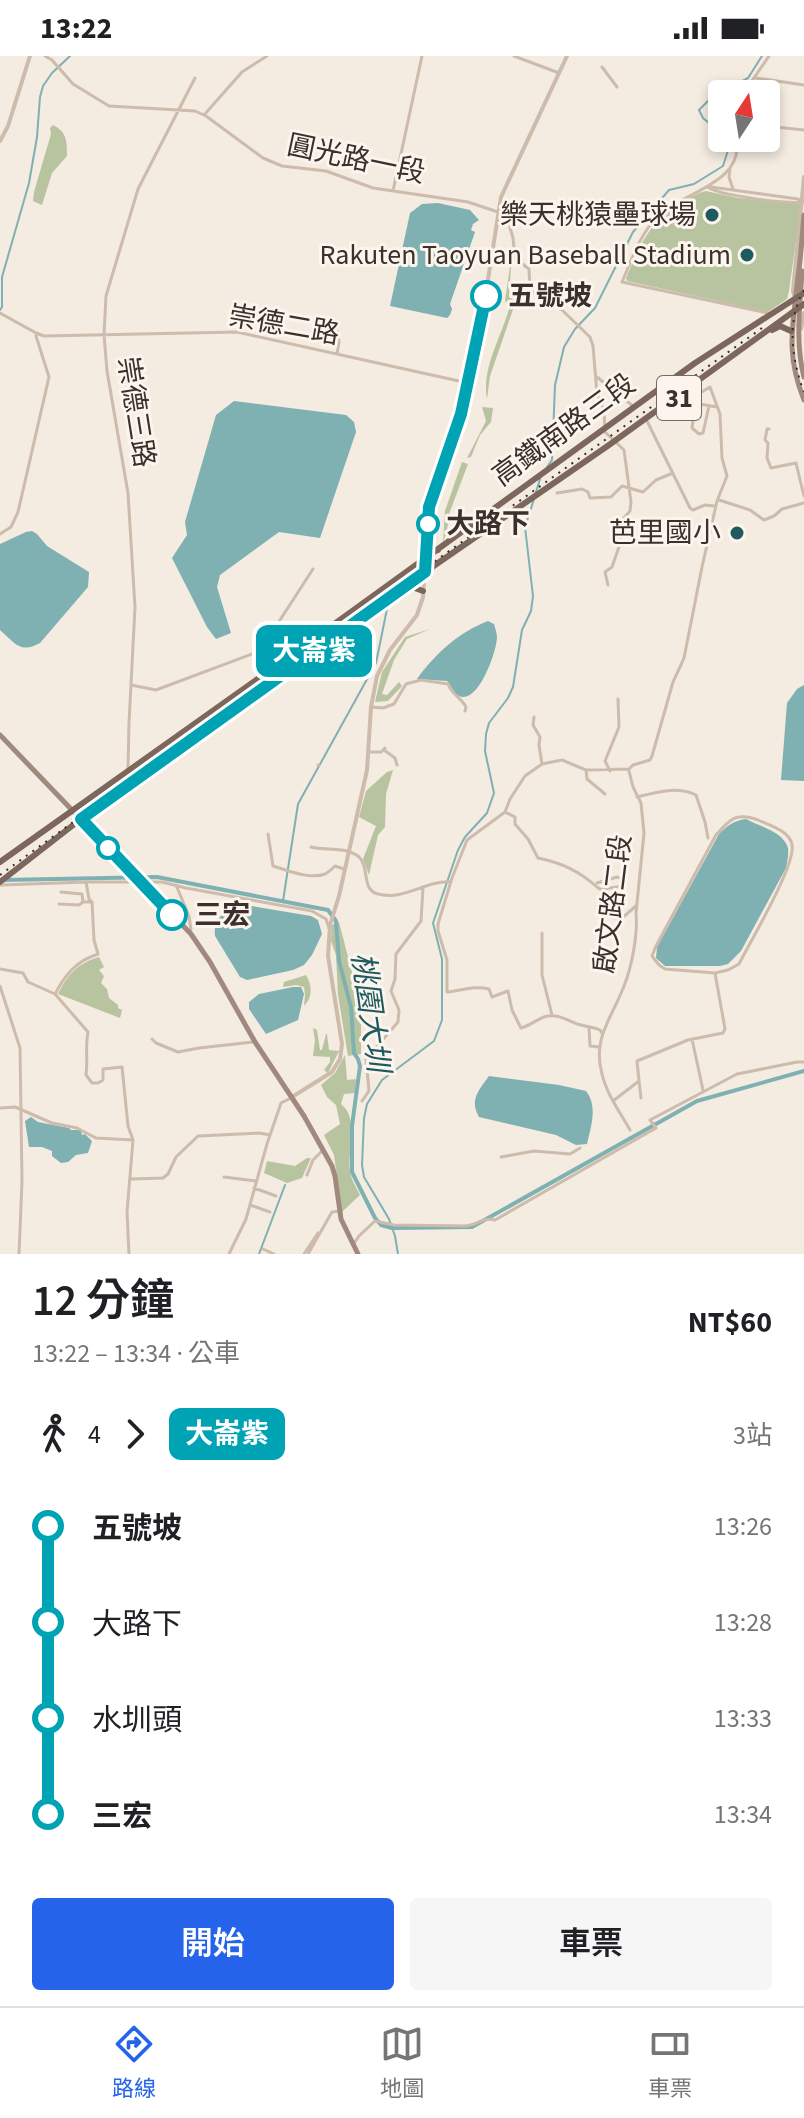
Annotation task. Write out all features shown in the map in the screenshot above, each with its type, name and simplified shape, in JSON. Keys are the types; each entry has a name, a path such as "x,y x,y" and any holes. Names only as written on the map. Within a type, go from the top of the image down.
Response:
{"main road":[{"path":"801,294 804,215"},
{"path":"804,251 799,342 804,377"},
{"name":"高鐵南路三段","path":"78,816 129,771 430,561 566,458 801,294"},
{"path":"800,308 791,331 794,367 804,400"},
{"name":"高鐵南路三段","path":"78,816 177,740 347,620 513,514 800,308"},
{"name":"高鐵南路三段","path":"616,441 744,352 800,308"},
{"name":"高鐵南路三段","path":"605,430 695,363 772,314"},
{"path":"766,334 778,322"},
{"path":"766,334 780,326 791,331"},
{"path":"654,393 670,385"},
{"path":"668,402 681,397"},
{"name":"高鐵南路三段","path":"78,816 412,587 438,550 516,494"},
{"name":"高鐵南路三段","path":"78,816 419,575 430,561 513,514"},
{"path":"427,545 434,551 438,550"},
{"path":"412,587 423,591"},
{"path":"333,626 347,620"},
{"path":"177,740 184,732"},
{"path":"0,735 191,934 323,1150 335,1176 341,1219 358,1254"},
{"name":"31","path":"0,864 78,816"},
{"name":"31","path":"3,882 78,816"}],"street":[{"path":"0,141 8,126 30,56"},
{"name":"圓光路一段","path":"45,56 73,84 109,106 189,110 204,115 263,158 282,166 326,171 373,188 468,202 498,212"},
{"path":"204,115 242,72 267,56"},
{"path":"393,191 422,56"},
{"path":"514,56 559,73"},
{"path":"430,561 427,545 429,507 461,414 481,324 502,192 567,56"},
{"path":"769,56 756,78 804,85"},
{"path":"602,67 617,87"},
{"name":"崇德三路","path":"129,771 135,607 129,509 104,335 106,296 138,189 195,78"},
{"path":"780,127 804,130"},
{"path":"736,152 729,177 737,193"},
{"path":"731,168 725,176 675,203 656,219 640,240 622,282 772,314"},
{"path":"801,294 793,291 804,177"},
{"path":"707,187 715,191 800,199 803,202"},
{"path":"498,212 509,224 515,258 529,269 530,290 562,310 590,337 605,430 624,450 630,511 623,519 620,544 612,567 605,572 608,585"},
{"path":"800,308 803,321 801,332"},
{"path":"757,311 760,315 757,322"},
{"name":"崇德二路","path":"0,313 44,336 237,332 468,383"},
{"path":"337,331 337,354"},
{"path":"0,534 9,530 18,512 49,377 36,333"},
{"path":"597,377 634,407"},
{"path":"602,1033 552,1015 521,1028 512,1010 508,991 492,997 489,989 483,987 447,992 447,960 438,924 467,840 505,812 525,776 542,764 562,760 586,770 610,771 629,769 650,760 652,756 673,682 684,658 716,507 727,473 722,458 720,414 708,386 686,401 681,397"},
{"path":"709,406 703,433 699,434 692,428 697,404 717,407"},
{"path":"647,421 691,509 705,505 716,507"},
{"path":"769,429 764,436 768,443 767,458 771,468 796,463 804,496"},
{"path":"557,493 582,489 587,491 590,498 611,497 620,487 643,492 656,480 673,473"},
{"path":"719,500 750,510 764,520 782,509 804,503"},
{"path":"131,685 156,690 260,651 313,569"},
{"path":"229,1254 246,1219 281,1103 332,1072 340,1059 342,1044 328,956 330,927 369,752 371,707 377,676 390,650 420,611 423,591 419,575"},
{"path":"371,707 383,708 394,704 406,684 421,680 448,684 456,697 464,701 465,711"},
{"path":"610,771 605,761 619,727 618,699"},
{"path":"534,717 533,725 540,737 542,764"},
{"path":"369,752 385,749 395,758 397,765"},
{"name":"啟文路二段","path":"629,769 642,807 644,833 637,923 632,961 599,1047 602,1076 630,1130"},
{"path":"586,770 587,779 605,794"},
{"path":"637,797 665,790 696,795 708,838"},
{"path":"505,812 515,817 515,824 532,844 538,858 572,869 602,890 607,898 607,916 621,919 637,905"},
{"path":"738,816 749,817 787,835 792,844 791,856 780,885 739,964 715,973 665,969 652,956 716,835 727,822 738,816"},
{"path":"268,834 273,866 288,872 322,875 335,866 344,869"},
{"path":"311,847 348,851 359,857 372,892 380,895 400,894 434,882 450,882"},
{"path":"597,883 617,877 623,879 624,886 603,889"},
{"path":"3,882 162,882 312,911 326,919 330,927"},
{"path":"55,994 73,967 98,954 92,902 86,882"},
{"path":"176,885 189,916 191,934"},
{"path":"362,1101 369,1091 366,1059 398,1022 399,1010 391,991 396,954 421,921 423,888"},
{"path":"61,892 82,894 83,902"},
{"path":"59,904 92,902"},
{"path":"542,933 542,975 552,1015"},
{"path":"0,969 23,973 28,982 55,994 88,1032 86,1075 92,1083 101,1083 103,1069 122,1067 128,1126 133,1140 127,1212 129,1254"},
{"path":"641,1098 637,1061 692,1039 723,1033 725,1029 715,973"},
{"path":"0,986 19,1039 22,1104 19,1254"},
{"path":"589,1027 590,1046 599,1047"},
{"path":"152,1039 178,1052 256,1042"},
{"path":"692,1039 703,1092"},
{"path":"353,1245 375,1221 394,1225 472,1225 486,1218 495,1220 656,1128 650,1120 737,1074 804,1062"},
{"path":"613,1101 639,1081"},
{"path":"0,1108 15,1107 52,1123 77,1128 96,1138 133,1140"},
{"path":"131,1179 163,1178 176,1157 198,1136 271,1135"},
{"path":"501,1157 534,1151 570,1154 580,1148"},
{"path":"307,1175 313,1160 323,1150"},
{"path":"224,1177 256,1182"},
{"path":"254,1188 276,1196"},
{"path":"250,1205 270,1212"},
{"path":"306,1254 332,1212 339,1211"},
{"path":"306,1254 318,1233"},
{"path":"263,1249 274,1254"}],"green space":[{"path":"53,125 65,138 67,156 52,173 42,205 33,201 34,192"},
{"path":"706,191 801,205 787,299 768,312 627,281 636,255 654,225 672,209"},
{"path":"512,253 509,297 516,301 490,376 487,399 487,375 510,305 505,301"},
{"path":"482,407 493,408 491,422 480,435 471,457 467,458 486,421"},
{"path":"462,462 468,464 449,514 443,542 445,511"},
{"path":"430,629 407,639 394,660 382,694 387,695 399,682 402,686 388,701 375,702 382,672 405,637"},
{"path":"393,770 386,794 385,827 378,835 369,875 363,859 376,826 359,817 366,791"},
{"path":"339,922 361,1007 361,1054 348,1056 338,995 336,955 331,941 332,925"},
{"path":"99,957 104,967 99,970 104,976 101,983 107,989 109,998 122,1010 120,1018 58,994 74,971"},
{"path":"306,975 311,991 304,1006 304,987 283,987 284,982"},
{"path":"313,1028 317,1030 320,1050 327,1034 329,1050 339,1051 328,1073 324,1070 330,1057 313,1056"},
{"path":"345,1055 347,1080 356,1079 355,1093 344,1094 341,1104 350,1118 350,1171 360,1195 342,1212 334,1155 324,1135 340,1124 336,1105 321,1085 335,1073"},
{"path":"311,1158 302,1178 287,1183 264,1173 267,1161 295,1166"}],"water":[{"path":"438,203 470,210 479,220 471,230 475,232 447,318 390,306 410,213 422,204"},
{"path":"234,401 346,415 354,422 356,432 320,538 279,532 220,575 217,587 231,633 216,639 172,558 187,535 185,522 216,415"},
{"path":"32,531 47,546 89,572 88,587 40,643 23,647 0,630 0,544"},
{"path":"488,621 494,624 496,644 485,675 473,693 466,697 459,696 447,681 417,679 448,645"},
{"path":"804,685 804,781 781,780 787,703"},
{"path":"746,819 782,838 788,853 786,868 741,951 728,964 720,966 665,966 656,958 657,947 719,834 731,824"},
{"path":"239,904 311,916 318,920 322,934 304,965 247,980 240,977 215,936 221,916"},
{"path":"301,987 304,994 298,1020 266,1034 249,1009 249,1002 259,994"},
{"path":"489,1076 586,1091 593,1110 587,1144 576,1145 556,1135 479,1117 475,1100"},
{"path":"31,1117 38,1122 81,1130 82,1135 85,1134 92,1141 88,1153 61,1163 52,1156 52,1151 29,1147 25,1121"}],"waterway":[{"path":"0,310 2,277 29,183 43,86 70,56"},
{"path":"744,80 762,56"},
{"path":"708,101 699,110 708,122"},
{"path":"547,467 552,460 555,385 564,347 575,329 595,308 633,232 669,190 694,184 723,166 727,152"},
{"path":"536,492 540,479"},
{"path":"398,1254 389,1219 364,1177 364,1118 367,1104 382,1080 434,1041 442,1020 442,959 433,923 458,850 465,837 487,813 494,793 485,751 486,734 489,723 513,687 522,630 531,611 533,596 525,527 534,499"},
{"path":"283,901 298,804 376,663 387,609"},
{"name":"桃園大圳","path":"4,880 157,877 328,910 336,921 339,961 351,1007 354,1053 360,1066 352,1126 352,1172 375,1218 381,1225 392,1228 472,1227 697,1101 804,1071"},
{"path":"259,1254 285,1185"}],"tunnel":[{"path":"265,675 266,693"}],"railway":[{"path":"804,290 793,327 796,367 804,392"},
{"path":"0,875 762,328"}],"bus line":[{"name":"大崙紫","path":"172,915 81,819 425,572 429,507 461,414 486,296"}],"place":[{"name":"樂天桃猿壘球場","path":"712,215"},
{"name":"Rakuten Taoyuan Baseball Stadium","path":"747,255"},
{"name":"五號坡","path":"486,296"},
{"name":"大路下","path":"428,524"},
{"name":"芭里國小","path":"737,533"},
{"name":"三宏","path":"172,915"}]}
